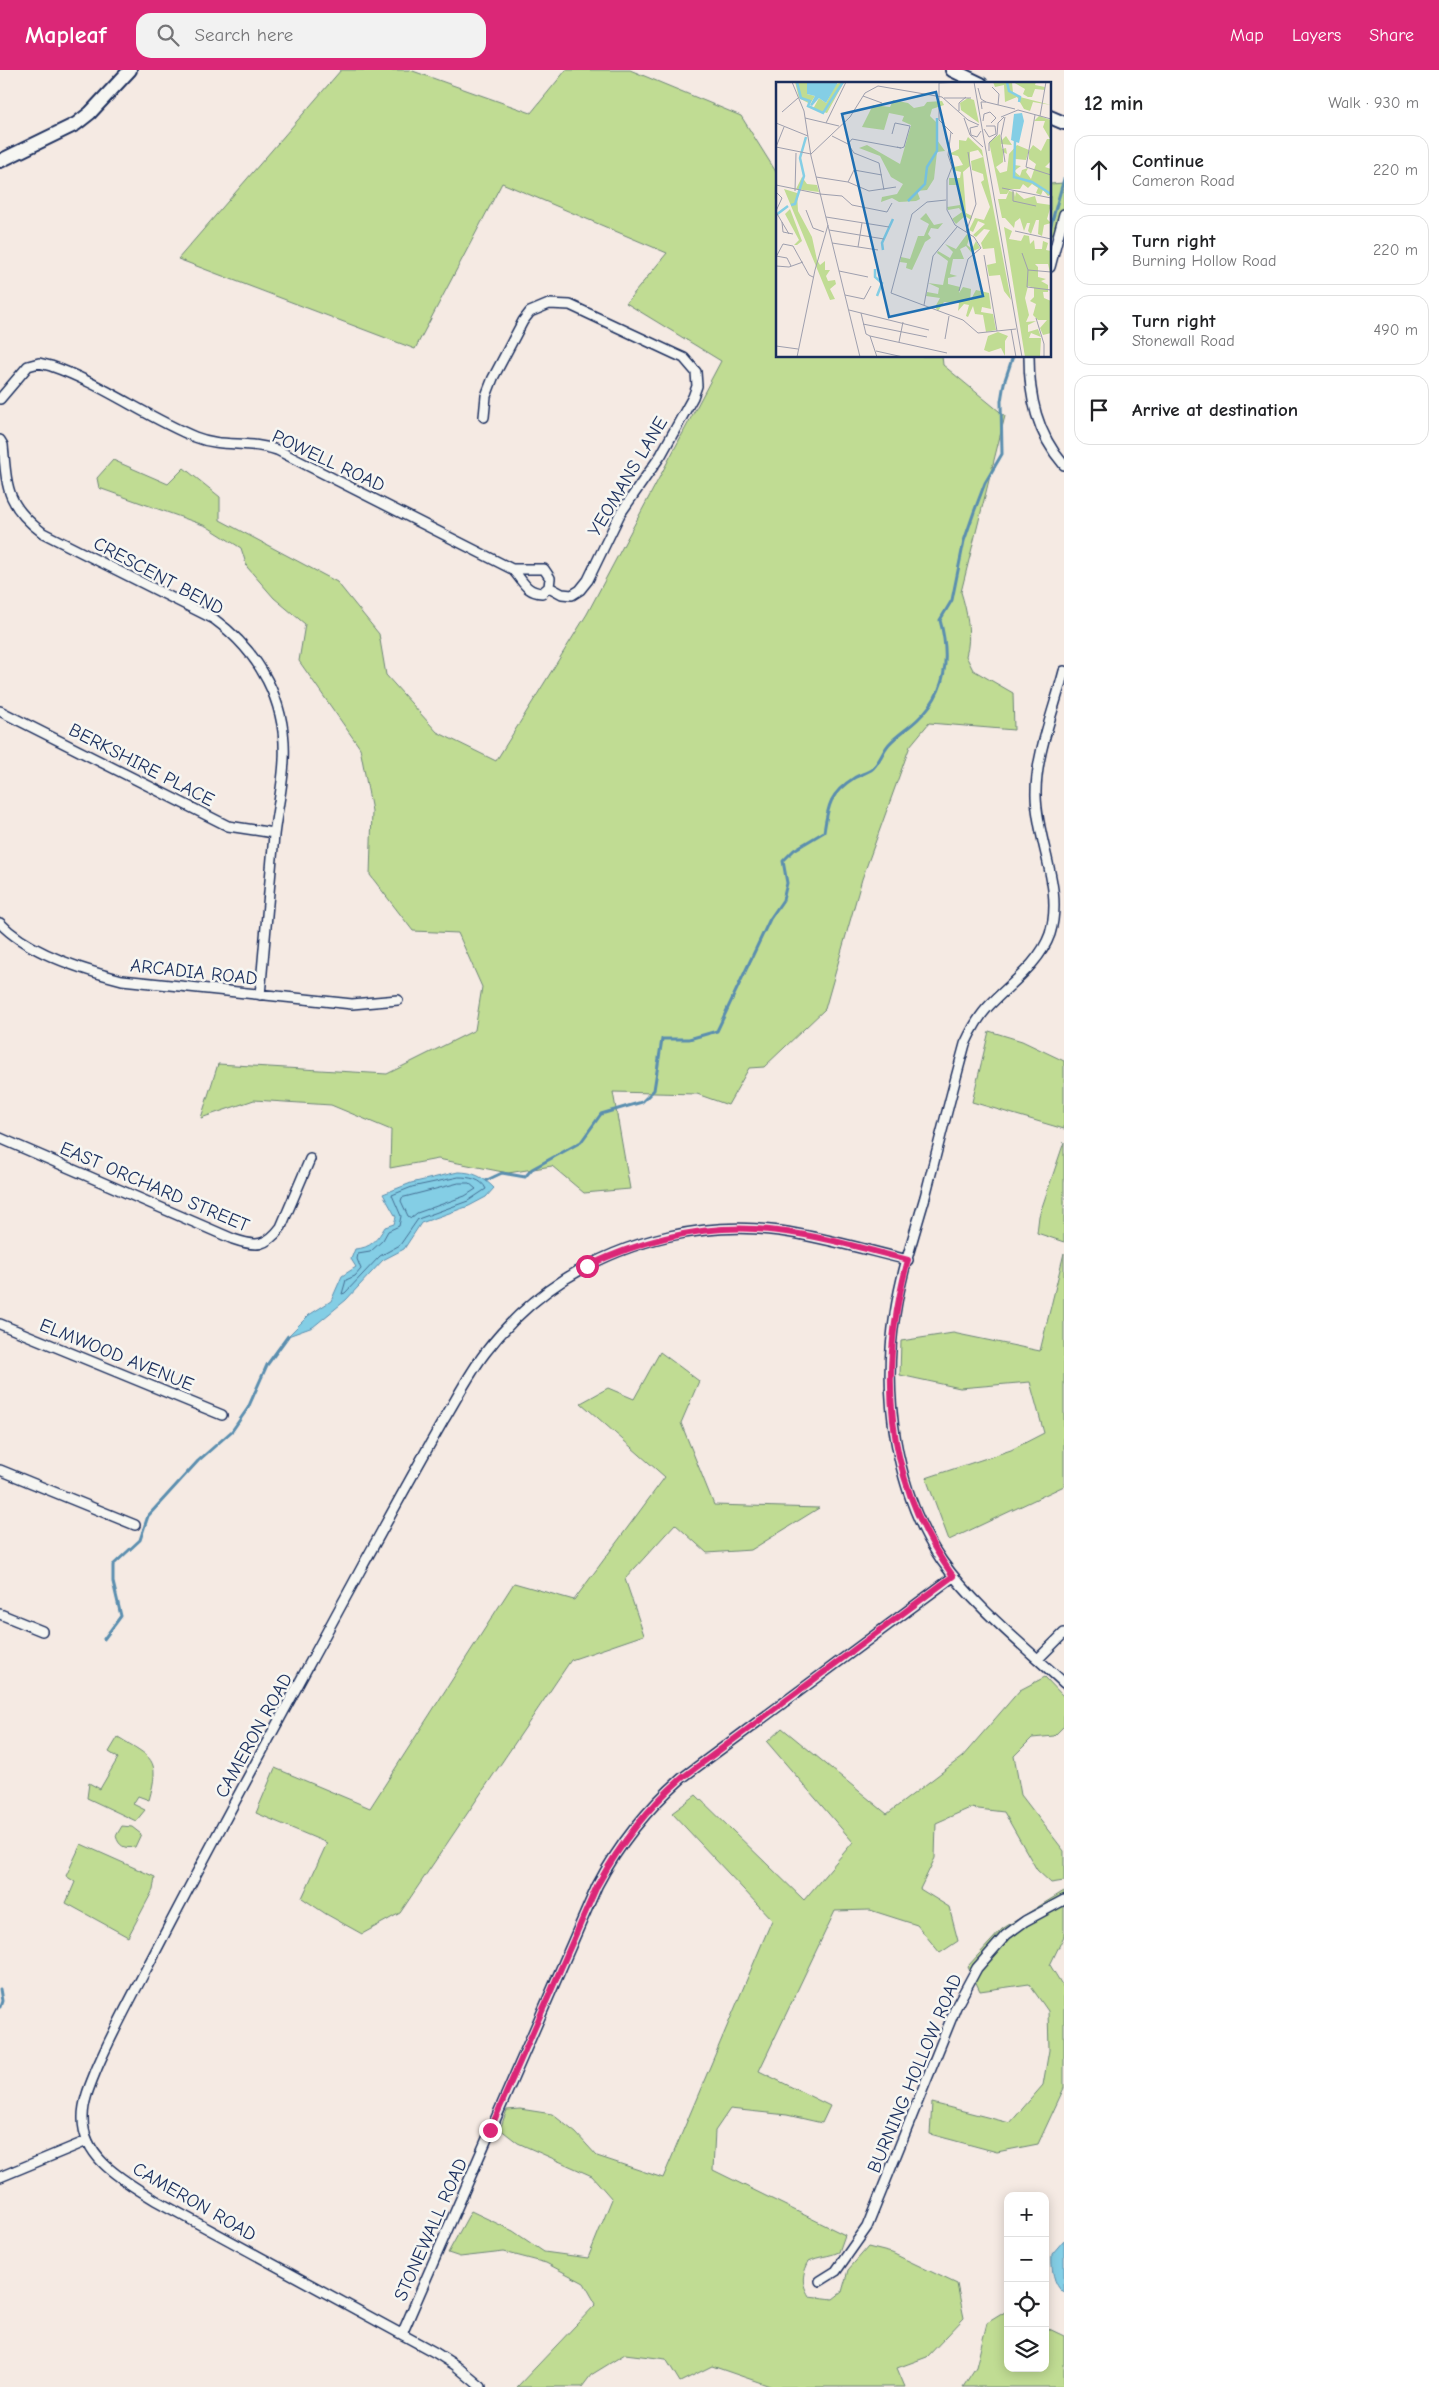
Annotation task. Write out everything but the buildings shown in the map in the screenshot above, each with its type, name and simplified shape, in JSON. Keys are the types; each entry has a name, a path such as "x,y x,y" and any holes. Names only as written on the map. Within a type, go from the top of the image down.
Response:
{"main road":[{"path":"0,161 76,124 90,113 130,70"},
{"path":"952,70 977,82"},
{"path":"1052,117 1064,123"}],"street":[{"path":"1052,259 1064,214"},
{"name":"YEOMANS LANE","path":"484,417 486,396 493,378 523,321 530,312 549,304 570,305 684,358 696,372 697,386 693,397 660,455 620,514 588,580 580,590 572,595 562,594 549,587"},
{"path":"1029,358 1030,380 1037,419 1046,440 1064,465"},
{"name":"POWELL ROAD","path":"0,399 28,366 39,363 51,366 195,437 224,443 249,443 277,450 512,569 521,578 526,588 533,592 542,593 549,587 550,578 544,569 512,569"},
{"name":"CRESCENT BEND","path":"0,440 3,444 6,480 11,500 30,523 43,533 214,620 239,640 254,657 275,694 281,714 284,761 274,833 260,995"},
{"path":"1064,671 1040,759 1036,787 1038,815 1055,893 1054,922 1043,950 1034,962 986,1008 968,1037 896,1306 891,1344 890,1376 894,1432 903,1471 919,1517 940,1558 953,1576 1064,1683"},
{"name":"BERKSHIRE PLACE","path":"0,711 228,826 274,833"},
{"name":"ARCADIA ROAD","path":"0,923 26,944 72,964 114,978 352,1004 398,1000"},
{"name":"EAST ORCHARD STREET","path":"0,1138 233,1239 255,1245 270,1240 281,1227 310,1159"},
{"name":"CAMERON ROAD","path":"481,2387 456,2365 155,2200 101,2162 87,2141 82,2117 84,2104 105,2049 203,1859 416,1468 470,1376 506,1329 542,1296 587,1266 639,1244 696,1232 745,1228 777,1230 908,1260"},
{"name":"ELMWOOD AVENUE","path":"0,1324 222,1415"},
{"path":"0,1470 135,1524"},
{"name":"STONEWALL ROAD","path":"402,2334 597,1886 627,1836 662,1796 682,1778 953,1576"},
{"path":"0,1614 42,1631"},
{"path":"1038,1659 1064,1633"},
{"name":"BURNING HOLLOW ROAD","path":"820,2281 836,2271 867,2227 956,2007 977,1968 990,1952 1019,1926 1045,1908 1064,1900"},
{"path":"0,2177 87,2141"}],"green space":[{"path":"341,70 410,70 531,113 566,70 630,70 741,116 776,172 776,358 942,358 943,365 1005,416 961,592 968,624 969,640 966,656 973,670 1013,693 1014,730 929,723 910,746 862,879 825,1009 764,1067 749,1068 728,1105 697,1094 613,1092 630,1189 584,1193 552,1166 508,1173 438,1159 390,1168 391,1130 331,1105 254,1100 201,1118 218,1064 387,1074 475,1030 482,987 458,933 413,931 370,875 372,811 360,748 299,661 305,624 274,598 247,567 241,548 206,526 99,488 97,478 113,460 168,484 184,468 220,497 220,520 337,582 379,634 386,675 437,732 496,761 587,614 721,361 626,303 667,253 502,183 415,349 178,259"},
{"path":"1064,183 1064,235 1052,236 1052,184"},
{"path":"989,1031 1022,1041 1064,1061 1064,1129 972,1102"},
{"path":"1064,1142 1064,1242 1037,1233 1039,1216"},
{"path":"1064,1253 1064,1486 949,1540 926,1478 1011,1450 1044,1433 1030,1382 960,1388 900,1375 901,1341 953,1333 1040,1351"},
{"path":"660,1352 699,1381 681,1423 714,1505 819,1508 751,1550 707,1553 675,1524 625,1579 644,1635 571,1660 400,1913 362,1934 302,1898 327,1843 256,1813 275,1768 370,1808 514,1583 574,1600 665,1477 581,1403 608,1388 634,1399"},
{"path":"1045,1677 1064,1697 1064,1726 1054,1736 1032,1738 1014,1756 1021,1795 1064,1851 1064,1881 1051,1883 1037,1870 1004,1812 970,1808 936,1823 935,1858 920,1889 949,1907 958,1941 940,1953 917,1925 870,1910 835,1911 759,2071 830,2106 822,2123 787,2115 730,2109 715,2131 713,2170 845,2235 839,2252 809,2261 803,2279 809,2296 833,2299 842,2292 848,2270 868,2247 892,2253 957,2284 964,2318 927,2357 897,2368 905,2387 773,2387 712,2366 680,2382 666,2359 625,2354 591,2375 582,2387 517,2387 596,2304 584,2283 546,2263 504,2252 460,2257 448,2253 471,2211 513,2231 544,2252 588,2258 612,2199 592,2176 518,2143 500,2129 507,2110 520,2109 552,2114 576,2133 597,2156 663,2178 772,1920 672,1813 696,1795 804,1900 853,1842 767,1742 782,1728 887,1814 962,1757 1020,1690"},
{"path":"118,1737 146,1755 153,1767 153,1786 149,1800 138,1796 133,1804 145,1810 136,1821 87,1798 89,1783 100,1789 118,1758 109,1752"},
{"path":"122,1826 132,1827 141,1834 135,1847 128,1848 122,1846 119,1842 116,1836"},
{"path":"81,1844 155,1877 153,1890 128,1937 66,1903 75,1882 66,1876"},
{"path":"1064,1891 1064,1936 1050,1965 1064,1988 1064,2088 1038,2144 997,2152 930,2134 932,2103 1010,2123 1043,2085 1049,2050 1048,2011 1029,1984 980,1991 968,1966 1002,1929"},
{"path":"1004,2313 1004,2372 1049,2372 1049,2329 1064,2336 1064,2387 963,2387 976,2367 987,2323"}],"water":[{"path":"458,1172 478,1176 494,1188 486,1197 469,1206 421,1223 404,1249 383,1260 346,1300 313,1327 288,1336 309,1315 331,1301 342,1276 356,1267 351,1259 355,1249 369,1245 385,1227 394,1224 396,1217 383,1194 411,1183"},
{"path":"1064,2240 1064,2293 1055,2281 1052,2270 1052,2254"}],"waterway":[{"path":"1052,221 1064,179"},
{"path":"487,1180 502,1173 525,1177 532,1169 581,1142 601,1114 642,1102 654,1090 662,1039 689,1039 717,1031 770,919 783,900 787,883 783,861 794,850 824,832 831,800 840,789 856,777 871,770 889,744 928,708 935,697 944,673 945,647 940,620 952,600 964,541 974,512 985,483 1002,454 1001,401 1004,383 1012,358"},
{"path":"104,1639 121,1616 113,1582 113,1565 140,1540 148,1516 198,1461 232,1431 248,1408 267,1365 288,1336"},
{"path":"0,1989 2,2001 0,2007"}],"route":[{"path":"490,2130 597,1886 612,1858 644,1815 682,1778 953,1576 940,1558 919,1517 908,1487 894,1432 891,1407 891,1344 899,1292 908,1260 805,1235 777,1230 745,1228 719,1229 667,1237 639,1244 587,1266"}]}
